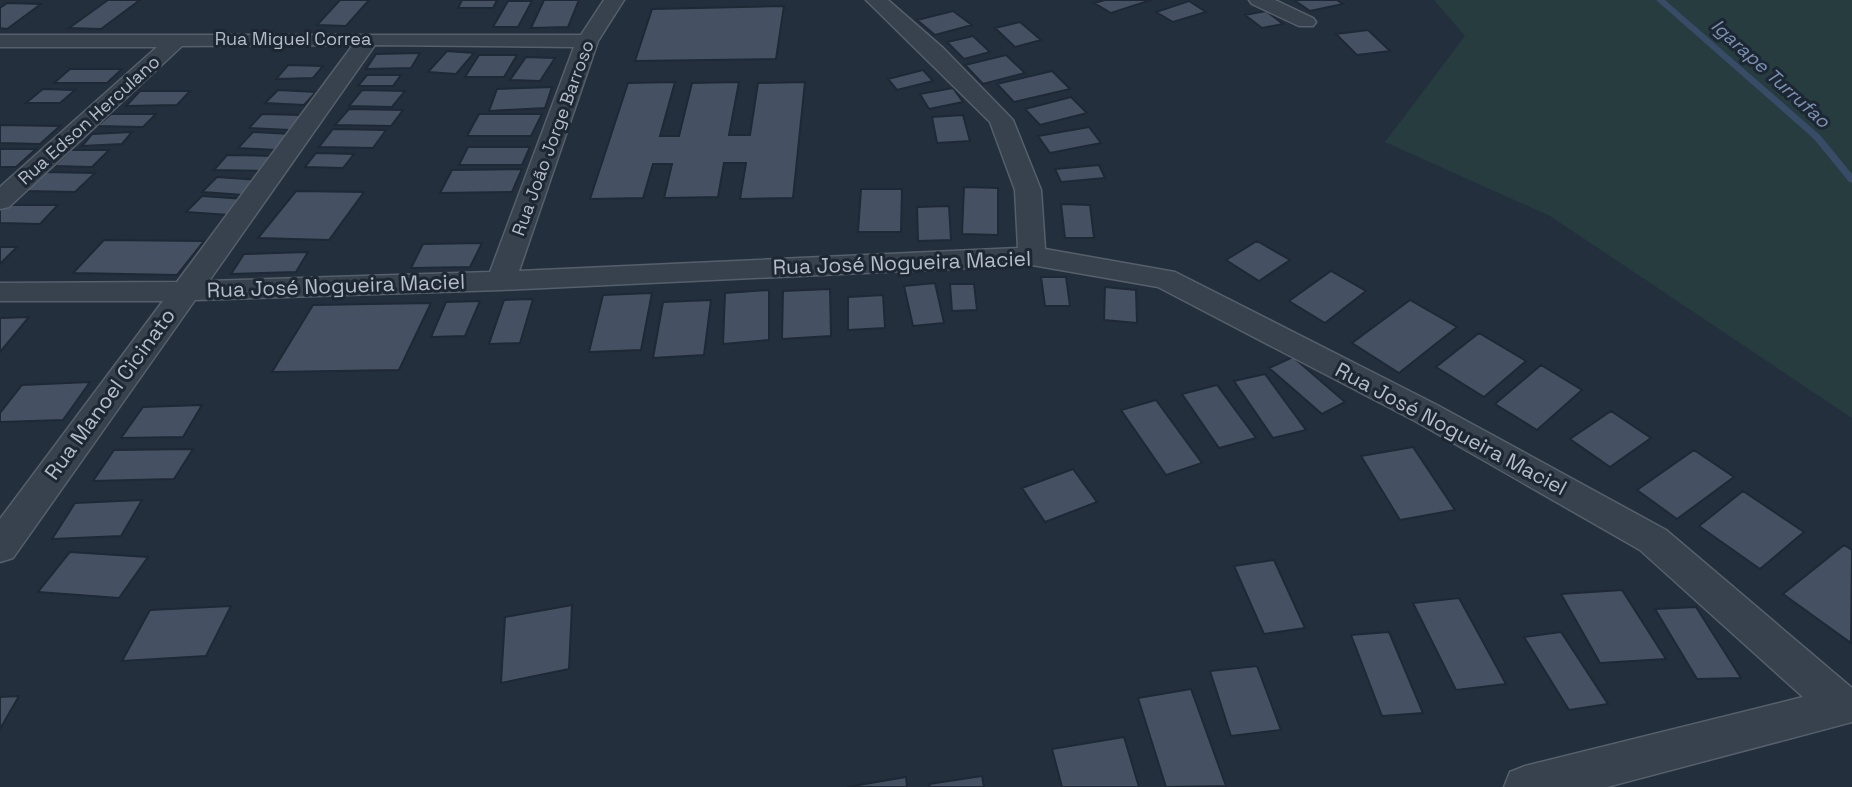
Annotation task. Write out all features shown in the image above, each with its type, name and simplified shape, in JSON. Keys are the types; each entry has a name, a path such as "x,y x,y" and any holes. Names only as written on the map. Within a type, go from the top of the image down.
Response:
{"street":[{"name":"Rua João Jorge Barroso","path":"501,281 587,41 614,0"},
{"path":"876,0 935,53 1001,120 1028,190 1032,256"},
{"path":"1259,0 1306,22"},
{"name":"Rua Manoel Cicinato","path":"0,547 184,290 369,39"},
{"name":"Rua Miguel Correa","path":"0,40 587,41"},
{"name":"Rua Edson Herculano","path":"0,201 177,40"},
{"name":"Rua José Nogueira Maciel","path":"0,292 501,281 1032,256 1165,279 1426,413 1653,540 1843,706 1525,787"}],"green space":[{"path":"1434,0 1852,0 1852,418 1550,216 1385,142 1465,36"}],"building":[{"path":"108,0 140,0 101,29 69,28"},
{"path":"340,0 369,0 346,26 317,25"},
{"path":"462,0 497,0 493,8 458,8"},
{"path":"544,0 579,0 568,27 531,28"},
{"path":"1105,0 1151,0 1111,13 1094,3"},
{"path":"1294,0 1337,0 1343,4 1310,11"},
{"path":"508,1 532,1 518,27 493,27"},
{"path":"1189,1 1206,12 1173,22 1156,12"},
{"path":"7,3 41,4 7,29 0,28 0,8"},
{"path":"784,6 776,59 635,61 652,9"},
{"path":"953,11 972,25 935,35 917,20"},
{"path":"1266,11 1283,24 1262,28 1245,15"},
{"path":"1020,22 1041,40 1015,47 995,28"},
{"path":"1368,30 1390,51 1357,55 1336,34"},
{"path":"973,36 990,52 964,59 947,42"},
{"path":"447,51 474,53 456,74 428,72"},
{"path":"420,53 411,68 366,69 376,54"},
{"path":"479,55 517,55 504,77 465,77"},
{"path":"1006,55 1025,73 983,84 965,65"},
{"path":"526,57 555,58 540,81 510,80"},
{"path":"288,65 323,66 313,78 276,79"},
{"path":"70,69 122,69 107,83 54,83"},
{"path":"923,70 933,81 897,90 888,79"},
{"path":"1052,71 1070,89 1014,102 997,84"},
{"path":"367,75 401,75 393,86 358,86"},
{"path":"675,82 660,136 679,136 692,83 739,82 729,135 750,135 758,83 805,82 793,198 740,199 746,163 724,163 718,197 664,198 672,164 653,164 643,198 590,199 628,83"},
{"path":"552,87 545,108 489,111 497,89"},
{"path":"953,88 963,102 929,109 920,94"},
{"path":"43,89 75,90 60,103 26,103"},
{"path":"278,90 316,92 304,105 265,103"},
{"path":"362,90 405,91 392,107 349,106"},
{"path":"140,91 190,91 177,105 126,106"},
{"path":"1071,97 1087,113 1040,125 1025,109"},
{"path":"349,109 403,110 391,126 335,125"},
{"path":"111,114 156,114 143,127 97,126"},
{"path":"262,114 302,115 290,130 249,128"},
{"path":"479,114 542,114 531,136 467,136"},
{"path":"963,115 970,141 937,143 932,117"},
{"path":"0,125 60,126 40,144 0,143"},
{"path":"1089,127 1101,143 1050,153 1038,136"},
{"path":"333,129 386,130 373,148 319,147"},
{"path":"132,132 122,144 82,146 92,134"},
{"path":"253,132 291,134 276,150 238,148"},
{"path":"468,147 530,147 522,165 459,165"},
{"path":"0,149 36,149 16,167 0,167"},
{"path":"71,150 109,150 92,167 54,166"},
{"path":"316,153 354,154 343,168 305,167"},
{"path":"227,155 277,156 264,171 214,170"},
{"path":"1099,165 1105,178 1061,182 1055,169"},
{"path":"522,169 512,192 440,193 452,170"},
{"path":"45,172 95,173 75,192 25,191"},
{"path":"217,177 259,180 244,195 202,192"},
{"path":"964,187 998,188 998,235 962,234"},
{"path":"861,189 902,189 901,232 858,232"},
{"path":"296,191 364,192 329,240 258,238"},
{"path":"202,196 245,199 230,215 186,212"},
{"path":"1061,204 1090,205 1094,238 1065,238"},
{"path":"4,205 58,205 40,224 0,223 0,209"},
{"path":"949,206 951,240 918,241 917,207"},
{"path":"104,240 204,241 177,275 73,273"},
{"path":"1257,241 1290,260 1259,281 1226,260"},
{"path":"482,243 470,267 411,268 423,244"},
{"path":"0,247 17,247 0,264"},
{"path":"308,252 296,272 231,274 244,254"},
{"path":"1331,271 1366,291 1325,323 1289,301"},
{"path":"1041,277 1066,277 1070,306 1045,306"},
{"path":"935,283 944,323 913,326 904,286"},
{"path":"950,284 974,284 977,310 952,311"},
{"path":"1105,287 1136,290 1137,323 1104,320"},
{"path":"830,289 831,336 782,339 783,291"},
{"path":"769,290 769,340 723,344 725,293"},
{"path":"652,293 641,350 589,352 603,295"},
{"path":"883,295 885,328 848,330 848,297"},
{"path":"533,299 520,343 489,344 504,300"},
{"path":"711,300 704,355 653,358 663,302"},
{"path":"1410,300 1457,327 1399,373 1352,343"},
{"path":"480,301 465,336 431,337 446,302"},
{"path":"431,303 399,370 272,372 313,305"},
{"path":"29,317 0,352 0,318"},
{"path":"1479,333 1526,361 1484,397 1436,367"},
{"path":"1293,357 1345,402 1322,414 1269,368"},
{"path":"1541,365 1582,390 1537,430 1495,404"},
{"path":"1265,374 1306,430 1273,438 1234,381"},
{"path":"90,382 63,420 0,422 0,413 22,385"},
{"path":"1217,385 1256,438 1219,448 1182,394"},
{"path":"1156,400 1202,463 1166,475 1121,410"},
{"path":"202,405 183,437 121,438 143,407"},
{"path":"1611,411 1651,438 1610,467 1570,439"},
{"path":"1413,447 1455,510 1400,520 1361,456"},
{"path":"193,449 174,479 93,481 114,450"},
{"path":"1694,450 1734,477 1677,519 1637,490"},
{"path":"1073,469 1097,502 1045,522 1022,488"},
{"path":"1743,491 1804,532 1760,569 1699,526"},
{"path":"142,500 121,536 52,539 75,503"},
{"path":"1844,545 1852,550 1851,643 1783,594"},
{"path":"70,552 148,557 119,598 38,592"},
{"path":"1274,560 1305,628 1264,634 1234,566"},
{"path":"1622,590 1666,659 1600,663 1561,594"},
{"path":"1459,598 1506,684 1456,690 1413,603"},
{"path":"572,605 569,669 501,683 505,617"},
{"path":"231,606 206,656 122,661 150,610"},
{"path":"1696,607 1741,678 1697,679 1655,609"},
{"path":"1389,632 1423,713 1382,716 1351,635"},
{"path":"1561,632 1608,704 1569,710 1524,637"},
{"path":"1257,666 1281,730 1231,736 1210,671"},
{"path":"1191,689 1226,786 1166,787 1138,698"},
{"path":"19,696 0,729 0,697"},
{"path":"1124,737 1139,787 1062,787 1052,749"},
{"path":"982,776 984,787 930,787 929,784"},
{"path":"906,777 907,787 847,787"}],"waterway":[{"name":"Igarape Turrufao","path":"1660,0 1817,137 1852,180"}]}
